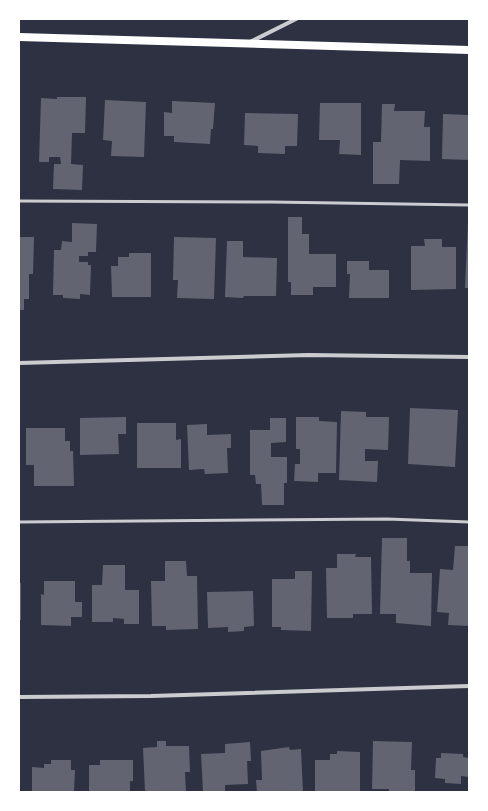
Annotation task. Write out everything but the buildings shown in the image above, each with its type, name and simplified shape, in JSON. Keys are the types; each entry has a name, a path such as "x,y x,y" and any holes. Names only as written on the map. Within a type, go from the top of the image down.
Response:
{"main road":[{"path":"19,37 469,50"}],"street":[{"path":"250,43 296,19"},
{"path":"19,363 308,355 469,357"},
{"path":"19,697 151,696 469,686"}],"lane":[{"path":"19,201 469,205"},
{"path":"19,522 379,519 469,522"}]}
